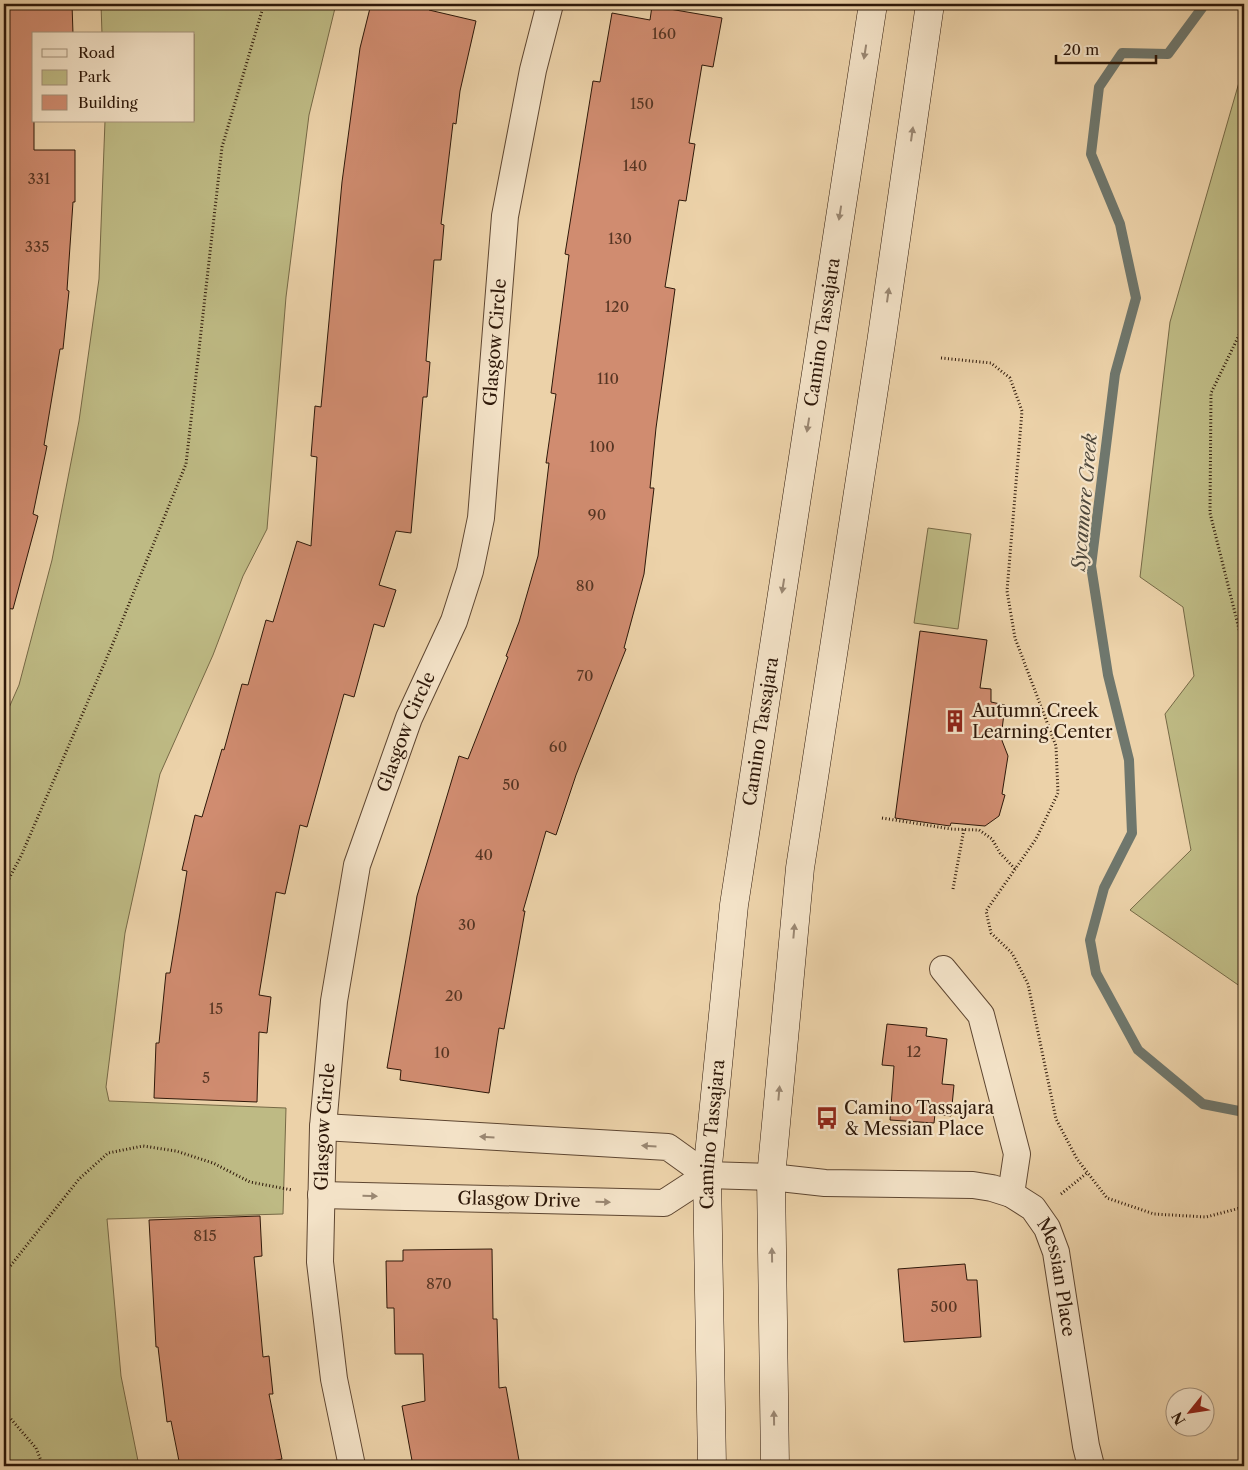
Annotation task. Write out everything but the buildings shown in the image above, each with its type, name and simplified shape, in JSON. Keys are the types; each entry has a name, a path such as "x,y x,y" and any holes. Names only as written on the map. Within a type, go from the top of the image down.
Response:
{"main road":[{"name":"Camino Tassajara","path":"712,1466 706,1175 734,905 872,4"},
{"path":"775,1466 771,1177 800,868 881,343 930,4"}],"street":[{"name":"Glasgow Circle","path":"352,1466 334,1379 320,1262 323,1127 334,1001 357,865 409,718 454,621 470,571 481,518 505,216 532,70 550,4"},
{"path":"943,969 981,1014 1017,1154 1011,1194"},
{"path":"323,1127 668,1147 706,1175 771,1177"},
{"name":"Glasgow Drive","path":"322,1195 664,1203 706,1175"},
{"name":"Messian Place","path":"771,1177 825,1183 973,1185 1011,1194 1033,1208 1047,1228 1056,1252 1086,1446 1091,1466"}],"path":[{"path":"4,888 21,856 107,657 186,464 222,147 264,4"},
{"path":"1244,325 1211,393 1210,513 1244,649"},
{"path":"941,358 991,363 1010,378 1022,411 1007,591 1015,638 1056,746 1058,792 1036,839 986,911 991,933 1012,953 1028,984 1056,1119 1076,1159 1107,1198 1154,1214 1206,1217 1244,1207"},
{"path":"882,818 951,829 979,830 986,833 1016,870"},
{"path":"952,889 964,828"},
{"path":"4,1274 79,1179 108,1152 143,1146 176,1151 214,1163 250,1182 322,1195"},
{"path":"4,1411 36,1448 43,1466"}],"green space":[{"path":"101,4 336,4 309,115 286,297 267,529 243,576 213,655 160,774 125,933 106,1087 109,1101 286,1108 283,1214 107,1219 121,1376 139,1466 4,1466 4,719 19,685 52,560 79,421 99,279 105,122 195,122 195,32 102,32"},
{"path":"1244,65 1244,989 1130,910 1191,850 1165,714 1194,676 1183,607 1140,577 1170,322"},
{"path":"928,528 971,534 958,629 914,623"}],"waterway":[{"name":"Sycamore Creek","path":"1202,4 1202,8 1168,54 1122,53 1099,87 1091,154 1120,224 1136,298 1115,374 1091,566 1108,675 1129,760 1132,833 1104,888 1090,940 1096,973 1138,1050 1203,1104 1244,1112"}],"place":[{"name":"Autumn Creek Learning Center","path":"955,721"},
{"name":"Camino Tassajara & Messian Place","path":"827,1118"}]}
